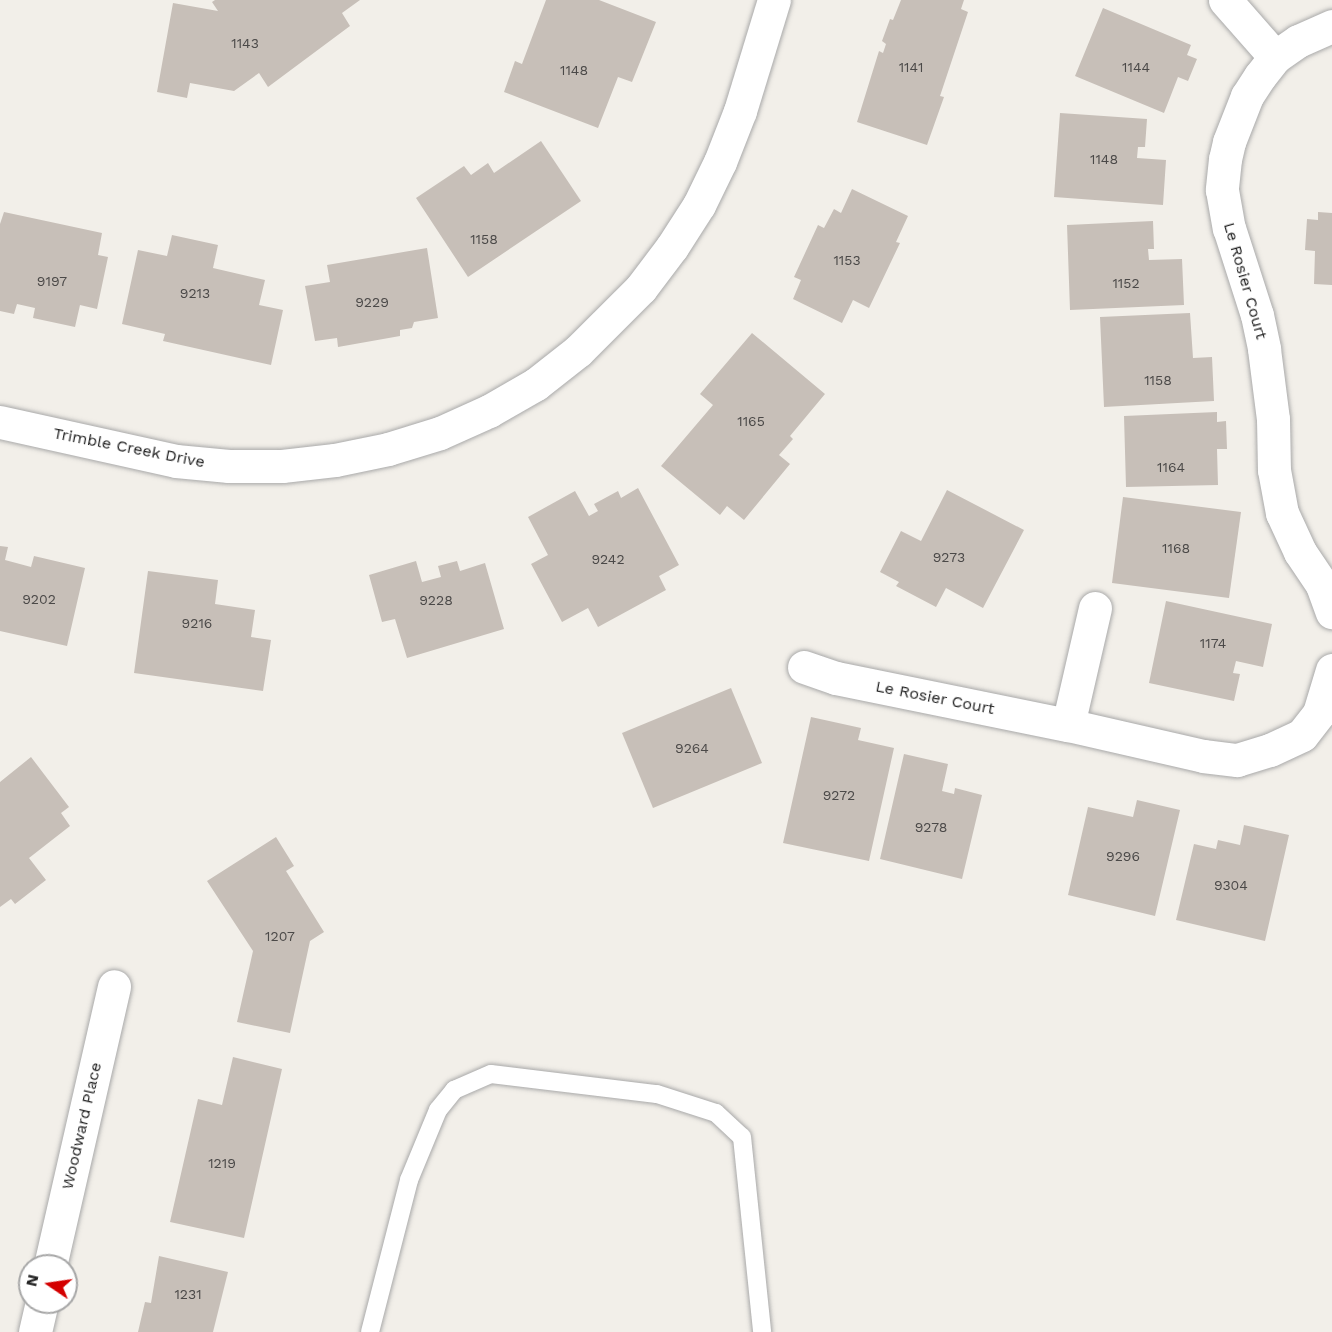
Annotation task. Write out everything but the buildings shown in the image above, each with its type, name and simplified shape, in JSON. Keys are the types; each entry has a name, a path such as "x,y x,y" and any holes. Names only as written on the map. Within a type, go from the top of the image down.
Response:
{"street":[{"name":"Trimble Creek Drive","path":"0,422 176,461 229,466 282,466 335,460 388,449 440,433 489,411 536,384 578,351 641,288 672,247 699,205 720,162 740,111 774,0"},
{"path":"1225,0 1275,57 1298,41 1332,26"},
{"name":"Le Rosier Court","path":"1275,57 1247,96 1229,142 1222,174 1224,210 1257,315 1264,350 1273,419 1274,470 1282,513 1300,552 1322,585 1332,612"},
{"path":"1068,725 1095,608"},
{"name":"Le Rosier Court","path":"804,667 836,678 1068,725 1212,758 1237,760 1270,750 1302,735 1319,713 1332,670"},
{"name":"Woodward Place","path":"53,1254 114,986"},
{"path":"35,1332 39,1314"}],"lane":[{"path":"370,1332 409,1180 438,1110 454,1089 491,1074 657,1094 716,1113 742,1137 762,1332"}]}
